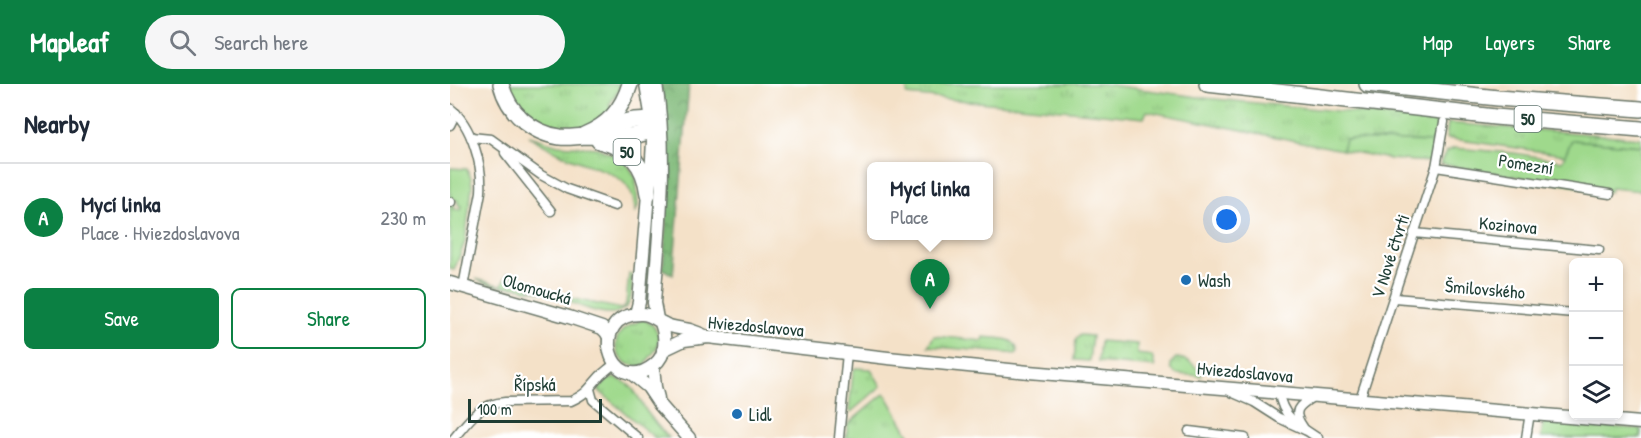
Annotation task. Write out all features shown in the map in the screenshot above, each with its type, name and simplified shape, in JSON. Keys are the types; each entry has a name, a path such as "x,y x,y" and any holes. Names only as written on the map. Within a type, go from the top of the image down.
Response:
{"highway":[{"name":"50","path":"501,84 513,110 531,127 540,132 554,136 610,138 643,134 652,130"},
{"name":"50","path":"582,136 602,126 621,105 630,84"},
{"name":"50","path":"1207,84 1495,117 1641,129"},
{"name":"50","path":"1367,84 1641,110"},
{"path":"602,126 635,120 652,130"},
{"name":"50","path":"582,136 614,145 631,155 644,173 648,194"}],"main road":[{"path":"646,84 661,204"},
{"path":"631,373 644,371 661,358 665,336 654,303 663,173 656,84"},
{"path":"636,314 651,176 652,130"},
{"name":"Olomoucká","path":"450,283 569,316 602,328 609,337"},
{"path":"688,438 648,387 615,363 609,352 609,337 612,329 624,318 636,314 648,314 674,327 691,330 708,337"},
{"path":"569,316 607,323 618,322"},
{"name":"Hviezdoslavova","path":"663,350 684,340 708,337 1029,372 1641,423"},
{"path":"653,366 660,405"}],"street":[{"path":"450,125 453,111"},
{"path":"453,111 471,137 482,176 463,287"},
{"name":"V Nové čtvrti","path":"1360,399 1436,167 1444,122"},
{"path":"471,137 491,139 536,172 567,189 615,206"},
{"path":"501,147 508,159 551,211"},
{"name":"Pomezní","path":"1436,167 1610,194"},
{"path":"530,185 536,177 536,172"},
{"name":"Kozinova","path":"1414,233 1599,250"},
{"name":"Šmilovského","path":"1394,298 1569,313"},
{"path":"839,438 847,353"},
{"name":"Řípská","path":"454,438 483,407 494,403 571,401 590,389 599,377 615,363"},
{"path":"1220,388 1254,402 1279,418 1305,430"},
{"path":"590,389 594,400 638,438"},
{"path":"1279,393 1286,414 1317,438"},
{"path":"1305,430 1298,420 1298,409 1315,396"},
{"path":"1526,438 1530,413"},
{"path":"1189,431 1245,438"}],"green space":[{"path":"508,84 620,84 609,105 612,109 592,124 570,131 550,128 531,120 517,106"},
{"path":"660,84 689,84 673,275 663,269 668,153"},
{"path":"908,84 1103,84 1205,98 1440,121 1434,142 1345,139 1342,150 1147,111 1144,118 907,95"},
{"path":"1448,123 1641,138 1641,146 1572,140 1565,155 1446,138"},
{"path":"529,136 558,145 598,148 620,158 636,178 638,206 635,214 629,189 614,175 570,158"},
{"path":"1345,139 1434,142 1434,152 1430,162 1389,159 1342,150"},
{"path":"1572,140 1641,146 1641,191 1611,188 1610,192 1440,164 1446,152 1454,148 1514,153 1562,161"},
{"path":"450,168 467,169 472,187 465,242 454,270 450,269 450,208 452,203 454,203 453,209 460,210 461,206 458,205 458,201 450,198"},
{"path":"508,273 534,291 494,286 476,279 501,286"},
{"path":"629,273 632,275 632,293 629,303 623,309 615,313 598,312 547,293 622,309 626,304"},
{"path":"642,319 654,327 659,339 658,344 646,365 631,365 620,357 616,344 624,329"},
{"path":"1080,335 1092,336 1089,361 1074,360 1076,339"},
{"path":"934,336 983,341 984,337 1006,339 1015,344 1017,354 928,346"},
{"path":"1100,341 1137,344 1137,354 1152,356 1155,367 1098,362"},
{"path":"1176,358 1192,363 1202,376 1176,374 1171,369 1171,363"},
{"path":"855,368 871,369 881,386 851,412 849,410"},
{"path":"615,378 631,387 650,416 669,438 655,438 598,390 607,380"},
{"path":"885,393 911,438 846,438 848,424"},
{"path":"1543,422 1641,429 1641,438 1541,438"}],"place":[{"name":"Wash","path":"1186,280"},
{"name":"Mycí linka","path":"930,309"},
{"name":"Lidl","path":"737,414"}]}
